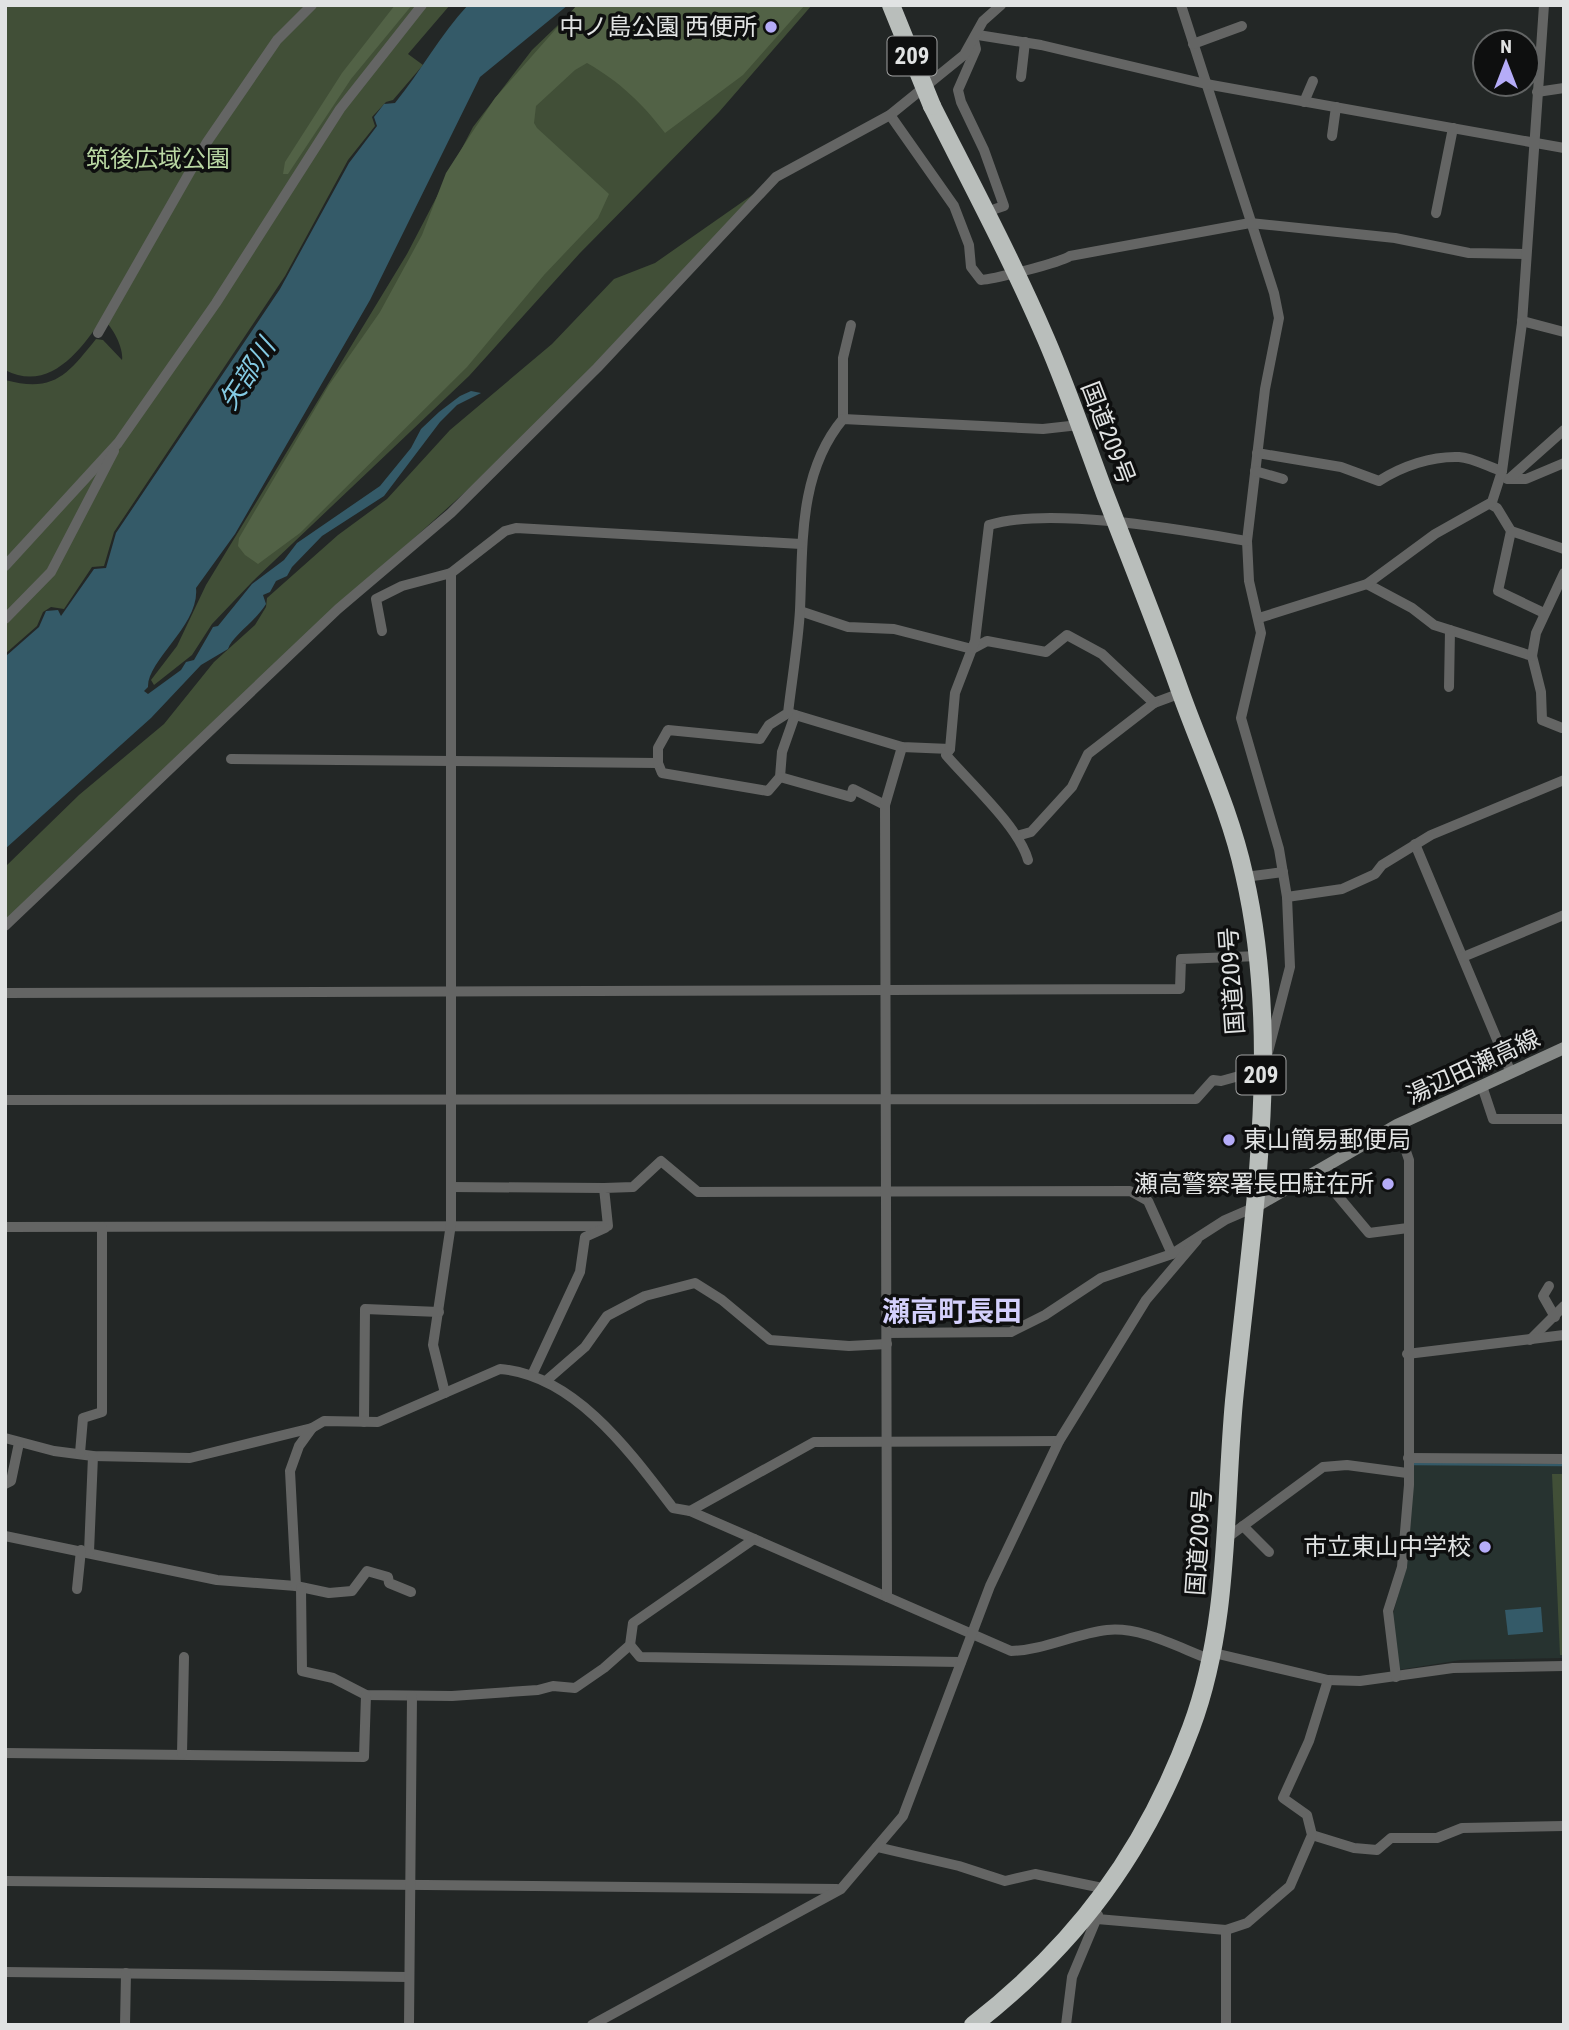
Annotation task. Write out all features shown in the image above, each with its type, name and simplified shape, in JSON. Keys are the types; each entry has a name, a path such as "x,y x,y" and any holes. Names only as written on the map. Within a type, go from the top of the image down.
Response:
{"highway":[{"name":"国道209号","path":"891,5 932,106 1015,271 1048,344 1147,597 1231,830 1245,877 1259,956 1261,1073 1255,1207 1214,1656 1192,1727 1158,1807 1102,1903 1039,1969 973,2025"}],"main road":[{"name":"湯辺田瀬高線","path":"1255,1207 1397,1125 1564,1048"}],"street":[{"path":"98,333 204,145 277,40 312,5"},
{"path":"5,566 118,443 216,303 340,109 422,5"},
{"path":"5,926 338,609 451,513 597,368 776,177 890,115 964,55 976,38 983,21 1001,5"},
{"path":"5,1100 1196,1099 1213,1080 1221,1082 1261,1073 1290,967 1287,897 1283,872 1241,718 1261,633 1249,581 1247,541 1265,389 1279,318 1274,293 1181,5"},
{"path":"1541,42 1544,5"},
{"path":"1193,44 1242,26"},
{"path":"976,38 1025,42 1206,84 1564,148"},
{"path":"976,38 976,49 958,90 1004,206 995,209"},
{"path":"1021,77 1025,42"},
{"path":"1304,102 1313,81"},
{"path":"1541,91 1564,88"},
{"path":"1259,618 1367,584 1435,534 1490,504 1504,476 1522,321 1537,98"},
{"path":"1332,136 1336,107"},
{"path":"890,115 954,206 969,245 971,267 981,280 998,279 1015,271 1062,261 1070,256 1250,223 1395,238 1469,253 1526,254"},
{"path":"1436,213 1453,128"},
{"path":"1522,321 1564,332"},
{"path":"851,325 843,358 842,419 832,431 815,467 801,544 800,611 792,714 782,752 780,777 768,791 662,774 658,763 658,748 668,730 760,739 769,725 792,714 902,747 950,749"},
{"path":"842,419 1043,429 1079,425"},
{"path":"1504,476 1564,430"},
{"path":"5,619 51,572 105,473 118,443"},
{"path":"1257,453 1341,467 1379,481 1391,473 1420,462 1461,457 1504,476 1526,479 1564,464"},
{"path":"1255,471 1283,479"},
{"path":"1490,504 1497,508 1511,531 1564,549"},
{"path":"1028,860 1017,836 946,755 950,749 955,693 972,649 984,580 989,525 1011,518 1116,522 1247,541"},
{"path":"382,631 376,599 402,586 451,573 505,531 516,528 801,544"},
{"path":"1511,531 1498,591 1544,613"},
{"path":"445,1393 433,1345 451,1224 451,573"},
{"path":"1563,728 1542,720 1541,692 1532,656 1536,633 1564,573"},
{"path":"1367,584 1412,608 1434,625 1532,656"},
{"path":"800,611 848,627 894,629 972,649 987,641 1046,652 1067,635 1102,654 1154,703"},
{"path":"1449,687 1450,630"},
{"path":"1017,836 1031,832 1072,787 1088,754 1154,703 1181,693"},
{"path":"887,1597 885,805 902,747"},
{"path":"230,759 658,763"},
{"path":"780,777 851,797 853,789 885,805"},
{"path":"1287,897 1342,889 1375,874 1382,865 1415,844 1564,780"},
{"path":"1415,844 1511,1073"},
{"path":"1245,877 1283,872"},
{"path":"5,937 20,913"},
{"path":"1462,957 1564,915"},
{"path":"5,993 1180,989 1181,959 1259,956"},
{"path":"1482,1086 1493,1119 1564,1119"},
{"path":"1396,1677 1388,1611 1402,1567 1408,1458 1409,1160 1397,1125"},
{"path":"451,1187 633,1187 661,1161 698,1192 1130,1191 1148,1201 1172,1254"},
{"path":"1317,1171 1369,1233 1408,1228"},
{"path":"604,1188 608,1226"},
{"path":"547,1380 585,1347 607,1316 645,1296 695,1283 722,1300 770,1340 849,1346 887,1339 1011,1332 1045,1315 1101,1278 1172,1254 1225,1220 1255,1207"},
{"path":"5,1227 451,1224 494,1228 608,1226"},
{"path":"532,1375 580,1272 585,1237 608,1226"},
{"path":"80,1453 83,1418 102,1412 102,1227"},
{"path":"592,2025 697,1965 841,1889 903,1816 990,1586 1059,1441 1146,1300 1197,1240"},
{"path":"1549,1286 1543,1296 1555,1317"},
{"path":"1529,1340 1564,1306"},
{"path":"364,1422 365,1309 439,1312"},
{"path":"1407,1354 1564,1335"},
{"path":"5,1438 19,1443 93,1455 190,1458 312,1428 324,1421 378,1422 500,1369 547,1380 612,1432 673,1508 690,1511 1011,1651 1031,1651 1108,1630 1136,1632 1214,1656 1328,1680 1396,1677 1453,1668 1564,1666"},
{"path":"312,1428 299,1446 290,1471 302,1671 333,1678 366,1695 452,1696 538,1690 553,1686 575,1688 604,1668 630,1645 633,1623 754,1539"},
{"path":"690,1511 814,1442 1059,1441"},
{"path":"5,1484 10,1481 19,1443"},
{"path":"77,1589 85,1551 93,1455"},
{"path":"1408,1458 1564,1459"},
{"path":"1224,1541 1323,1467 1347,1465 1407,1473"},
{"path":"1243,1526 1269,1552"},
{"path":"5,1536 216,1580 347,1594 367,1571 388,1577 388,1583 411,1592"},
{"path":"630,1645 640,1657 961,1662"},
{"path":"182,1754 184,1657"},
{"path":"877,1847 959,1866 1005,1881 1035,1874 1102,1903 1226,1930 1247,1923 1290,1886 1312,1835 1307,1815 1283,1798 1309,1741 1328,1680"},
{"path":"5,1752 364,1756 366,1695"},
{"path":"409,2025 412,1696"},
{"path":"1312,1835 1354,1848 1377,1850 1391,1838 1437,1838 1462,1828 1564,1826"},
{"path":"5,1881 841,1889"},
{"path":"1066,2025 1072,1977 1102,1903"},
{"path":"1226,1930 1226,2025"},
{"path":"5,1972 409,1977"},
{"path":"125,2025 126,1973"}],"shaded area":[{"name":"市立東山中学校","path":"1415,1462 1564,1463 1564,1658 1461,1660 1398,1670 1392,1618 1405,1570 1411,1466"}],"green space":[{"name":"筑後広域公園","path":"5,5 450,5 408,54 423,65 393,100 386,102 372,117 375,126 348,160 285,276 114,532 104,566 92,567 64,609 51,607 43,612 37,626 5,654 5,380 36,384 58,378 96,339 103,340 122,360 122,355 110,326 102,319 73,355 49,372 36,376 21,376 5,370"},
{"path":"395,5 412,5 351,79 288,174 283,174 285,162 342,73"},
{"path":"577,5 805,5 743,75 665,133 630,94 587,63 575,70 536,106 534,123 537,128 609,194 598,218 544,275 467,367 300,533 258,564 238,546 239,538 329,385 380,312 422,235 446,173 495,98"},
{"path":"579,5 812,5 719,112 580,253 469,376 253,581 212,624 192,655 154,685 151,680 177,646 206,585 407,254 473,127 532,50"},
{"path":"758,191 524,439 361,586 5,925 5,867 79,795 164,724 214,662 255,625 266,607 267,598 338,535 387,499 450,430 552,344 614,279 655,263"},
{"path":"1552,1474 1564,1474 1564,1655 1560,1655"}],"water":[{"name":"矢部川","path":"468,5 568,5 480,77 370,300 235,534 196,588 190,615 156,665 144,691 148,694 181,670 186,662 194,660 213,627 218,626 252,584 284,560 297,543 380,486 411,448 421,429 439,412 471,391 481,393 457,405 440,422 384,496 322,536 292,567 287,576 276,581 270,592 263,595 266,604 262,610 228,649 201,665 151,718 5,849 6,656 39,627 46,611 58,610 61,616 94,569 106,568 116,533 280,289 349,163 377,126 374,117 384,104 395,103 448,28"},
{"path":"1541,1607 1543,1632 1508,1635 1505,1610"}],"waterway":[{"path":"1414,1464 1564,1465"}],"place":[{"name":"中ノ島公園 西便所","path":"771,27"},
{"name":"東山簡易郵便局","path":"1229,1140"},
{"name":"瀬高警察署長田駐在所","path":"1388,1184"},
{"name":"市立東山中学校","path":"1485,1547"}],"district":[{"name":"瀬高町長田","path":"952,1311"}]}
